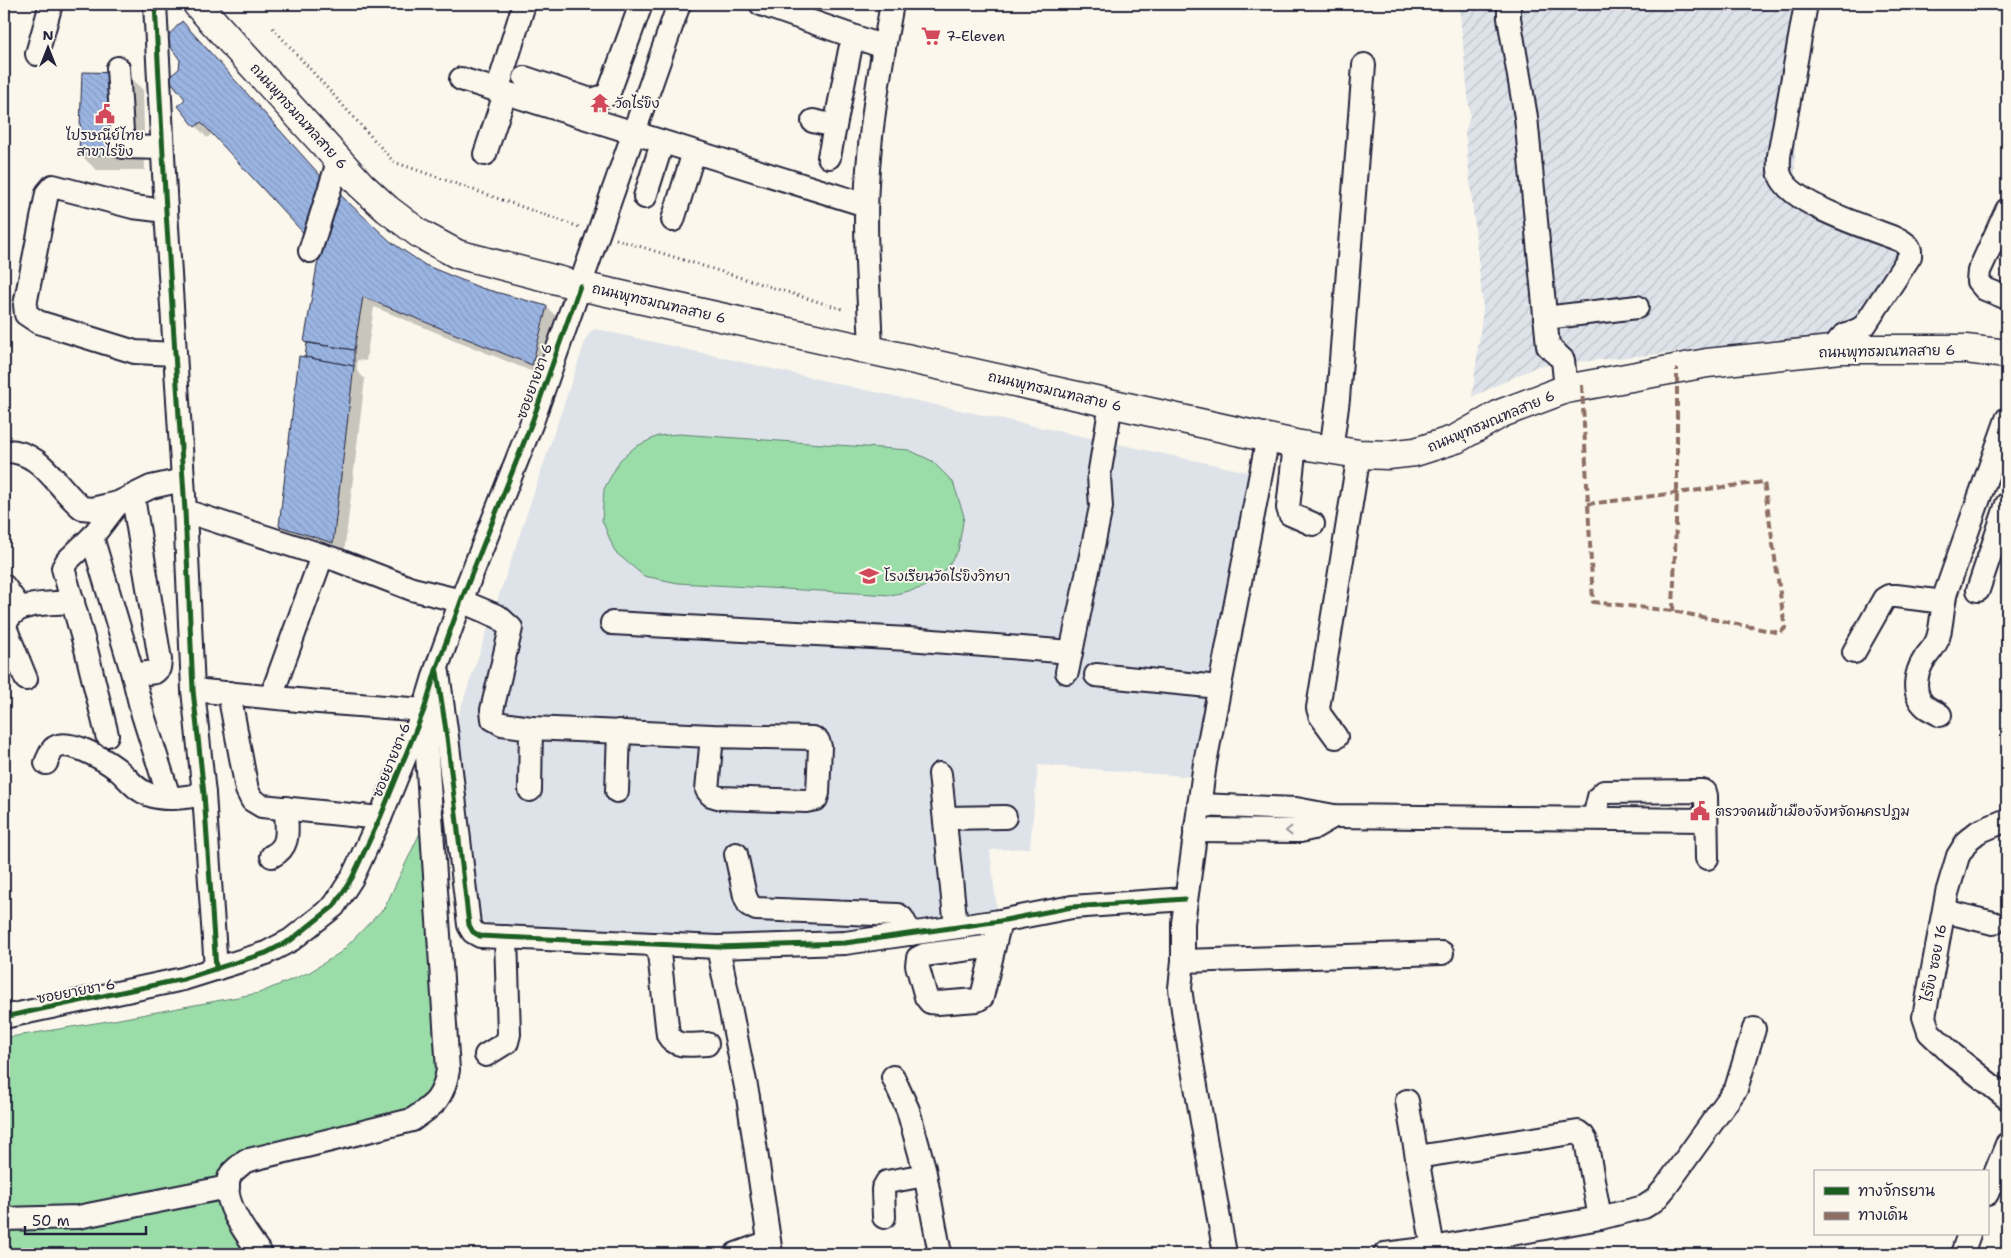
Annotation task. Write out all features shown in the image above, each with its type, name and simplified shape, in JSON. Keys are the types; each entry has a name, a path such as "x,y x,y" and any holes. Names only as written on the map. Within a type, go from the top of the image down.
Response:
{"main road":[{"name":"ถนนพุทธมณฑลสาย 6","path":"197,4 361,185 387,209 420,234 457,254 580,286 1331,451 1388,455 1415,452 1456,439 1502,413 1566,389 1707,363 1837,350 1966,349 2007,354"}],"street":[{"path":"37,54 51,4"},
{"path":"150,4 162,148 185,511 193,690 204,794 216,969"},
{"path":"485,154 524,4"},
{"path":"526,78 591,100 608,95 641,4"},
{"path":"648,4 677,8"},
{"path":"761,4 884,47"},
{"path":"871,351 866,205 871,138 892,4"},
{"path":"1509,4 1509,18 1526,117 1548,346 1564,360 1566,389"},
{"path":"1806,4 1779,156 1780,175 1788,188 1806,202 1900,240 1908,245 1911,250 1910,256 1864,325 1839,338 1837,350"},
{"name":"ซอยยายชา 6","path":"4,1017 133,991 216,969 266,953 291,940 334,906 352,878 380,818 424,710 460,601 532,422 677,8"},
{"path":"829,157 850,50"},
{"path":"1331,451 1338,399 1364,65"},
{"path":"118,68 123,147 162,148"},
{"path":"460,79 866,205"},
{"path":"813,121 835,126"},
{"path":"645,197 662,142"},
{"path":"673,220 694,152"},
{"path":"310,251 339,159"},
{"path":"166,211 132,207 53,186 47,193 25,305 26,314 38,322 135,352 174,354"},
{"path":"2007,210 1979,271 1978,281 1985,289 2007,298"},
{"path":"1545,318 1637,307"},
{"path":"612,623 908,639 1069,662 1101,507 1098,476 1111,404"},
{"path":"1940,714 1926,708 1918,696 1915,687 1925,657 1932,650 1939,633 1944,602 2007,418"},
{"path":"1225,1254 1180,988 1183,962 1185,899 1204,763 1268,437"},
{"path":"1295,444 1288,508 1290,514 1313,524"},
{"path":"4,451 14,450 36,462 51,474 82,508 92,509 125,500 151,487 182,480"},
{"path":"1336,737 1324,722 1318,708 1359,454"},
{"path":"107,735 63,568 67,561 92,537 125,500"},
{"path":"125,500 160,660 159,668 154,672 133,675"},
{"path":"1978,590 2007,504"},
{"path":"185,511 322,556 412,589 460,601 498,616 511,628 492,710 493,719 502,724 531,728 712,736 813,738 818,741 820,747 818,793 816,799 806,801 721,798 711,795 707,790 712,736"},
{"path":"92,537 143,715 169,797"},
{"path":"270,697 322,556"},
{"path":"4,586 19,607"},
{"path":"1854,652 1884,599 1889,596 1944,602"},
{"path":"26,679 5,627 7,618 19,607 73,602"},
{"path":"437,667 469,925 473,932 480,936 718,947 845,943 1000,921 1072,907 1185,899"},
{"path":"1096,675 1220,687"},
{"path":"193,690 424,710 448,1070 445,1089 432,1107 412,1120 245,1161 231,1175 228,1187 233,1212 262,1254"},
{"path":"229,693 248,790 252,800 262,806 380,818"},
{"path":"530,790 531,728"},
{"path":"617,791 619,731"},
{"path":"46,763 54,749 69,745 85,750 117,769 138,789 152,796 187,797 204,794"},
{"path":"940,774 956,927"},
{"path":"1198,805 1296,809 1334,816 1706,820 1707,858"},
{"path":"272,856 280,852 286,843 286,808"},
{"path":"1195,830 1300,831 1313,828 1334,816"},
{"path":"945,818 1005,817"},
{"name":"ไร่ขิง ซอย 16","path":"2007,820 1978,832 1968,840 1958,856 1944,911 1925,1022 1929,1032 1952,1054 2007,1098"},
{"path":"736,854 745,896 749,905 756,909 898,915 902,918 911,934"},
{"path":"1944,911 1993,923"},
{"path":"992,946 1000,921"},
{"path":"486,1055 507,1042 509,1034 506,937"},
{"path":"658,944 668,1035 672,1042 676,1044 707,1044"},
{"path":"718,947 748,1097 770,1248 736,1254"},
{"path":"1183,962 1442,953"},
{"path":"1385,1254 1433,1248 1600,1218 1644,1207 1655,1200 1736,1089 1754,1030"},
{"path":"893,1077 908,1110 925,1175 940,1254"},
{"path":"1407,1101 1433,1248"},
{"path":"1417,1157 1578,1132 1586,1141 1600,1218"},
{"path":"1988,1192 2007,1144"},
{"path":"884,1217 883,1189 887,1182 925,1175"},
{"path":"4,1219 78,1218 228,1187"},
{"path":"1962,1254 1968,1236"}],"path":[{"path":"273,28 394,162 598,233 845,310"}],"shaded area":[{"path":"1459,4 1814,4 1795,144 1795,190 1923,245 1866,336 1759,344 1538,366 1472,397 1483,308 1465,132 1470,116"},
{"name":"โรงเรียนวัดไร่ขิงวิทยา","path":"596,329 857,388 1253,473 1195,777 1038,765 1030,848 990,850 997,912 818,940 501,934 477,916 456,722 586,339 591,331"}],"green space":[{"path":"679,434 909,450 932,461 953,482 964,516 958,551 944,572 922,588 891,595 678,583 644,576 615,552 602,520 604,489 620,460 635,447 658,436"},
{"path":"428,816 445,1027 432,1105 230,1175 258,1254 4,1254 4,1038 259,993 310,972 341,952 385,907"}],"building":[{"path":"182,21 328,184 309,239 201,122 195,127 178,106 185,99 168,78 179,69 180,60 165,39"},
{"name":"ไปรษณีย์ไทย สาขาไร่ขิง","path":"82,72 128,73 130,155 79,155"},
{"path":"334,189 391,242 425,265 481,288 547,306 532,365 363,297 354,350 304,342 317,266"},
{"path":"307,343 354,350 354,366 305,357"},
{"path":"299,356 354,366 333,543 279,526"}],"marked path":[{"path":"1673,611 1677,493 1677,368"},
{"path":"1582,385 1593,602 1673,611 1780,633 1785,628 1764,482 1588,504"}],"cycle path":[{"path":"155,4 185,511 193,690 204,794 216,969"},
{"path":"4,1017 183,979 266,953 291,940 334,906 352,878 380,818 424,710 437,667 461,601 532,422 580,286"},
{"path":"437,672 447,737 469,925 473,932 480,936 718,947 845,943 1000,921 1072,907 1185,899"}],"place":[{"name":"7-Eleven","path":"931,36"},
{"name":"วัดไร่ขิง","path":"600,103"},
{"name":"ไปรษณีย์ไทย สาขาไร่ขิง","path":"105,114"},
{"name":"โรงเรียนวัดไร่ขิงวิทยา","path":"869,576"},
{"name":"ตรวจคนเข้าเมืองจังหจัดนครปฏม","path":"1700,811"}]}
